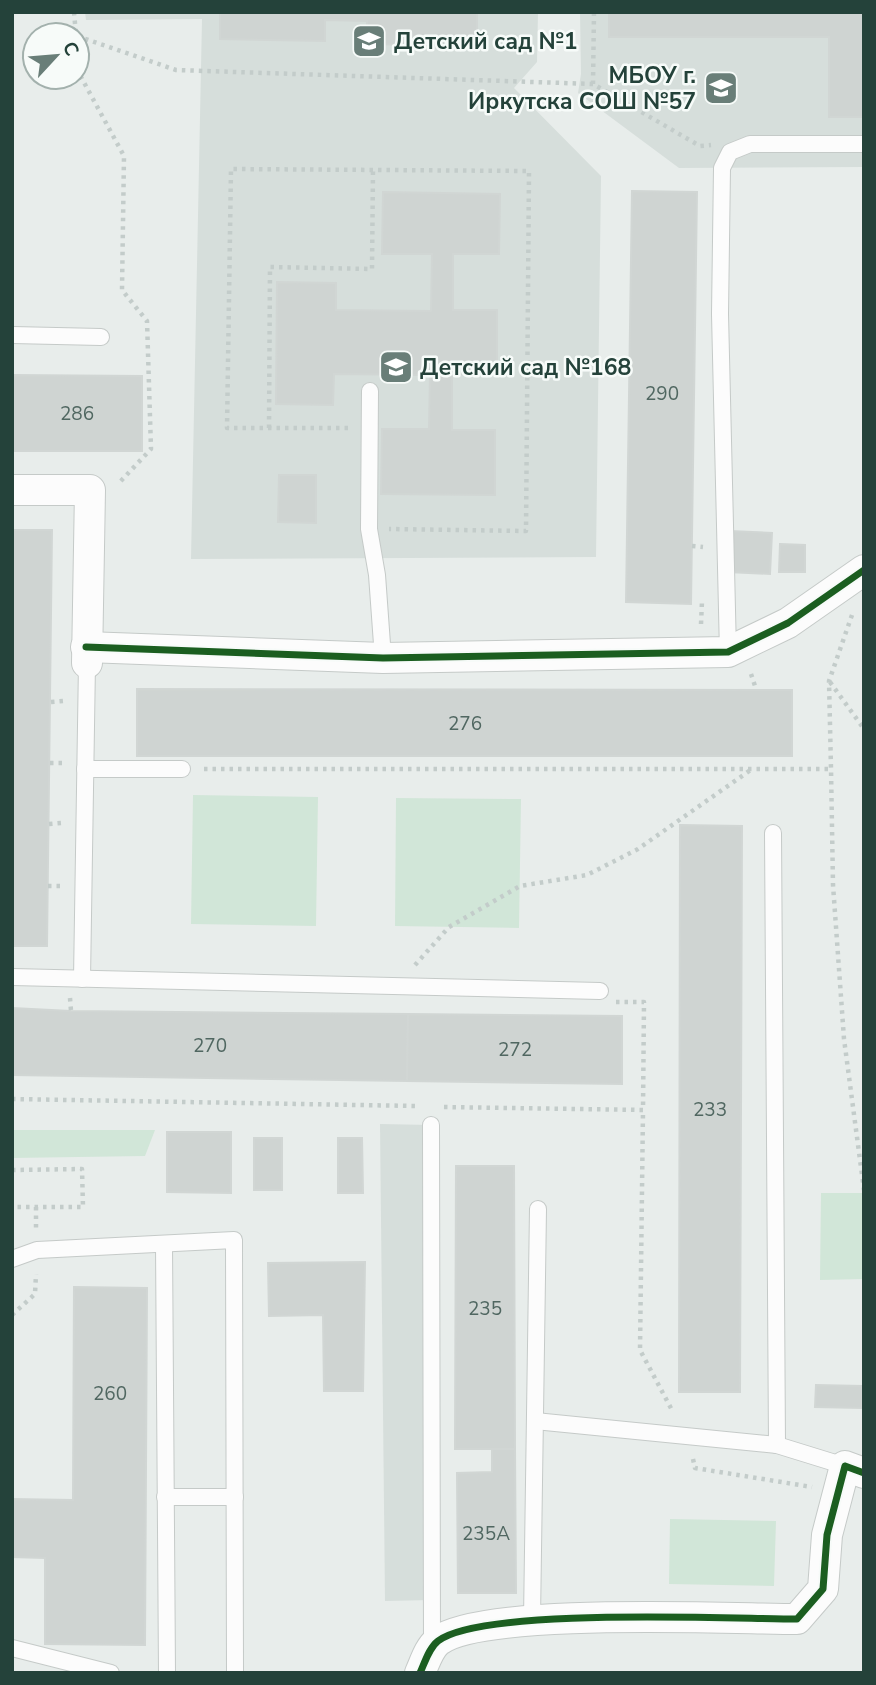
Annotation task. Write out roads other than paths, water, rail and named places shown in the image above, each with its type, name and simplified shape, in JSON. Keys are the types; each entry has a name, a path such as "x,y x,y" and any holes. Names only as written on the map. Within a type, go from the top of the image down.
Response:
{"street":[{"path":"12,490 90,490 87,655 383,658 714,653 788,623 864,570"},
{"path":"426,1660 453,1633 532,1619 797,1619 823,1588 827,1535 849,1477"}],"lane":[{"path":"714,653 722,168 730,152 750,144 864,144"},
{"path":"12,335 101,337"},
{"path":"370,391 369,529 377,576 383,658"},
{"path":"82,979 87,655"},
{"path":"85,769 182,769"},
{"path":"773,833 777,1444"},
{"path":"12,977 396,986 605,996"},
{"path":"426,1660 431,1125"},
{"path":"532,1619 538,1209"},
{"path":"12,1259 37,1250 234,1240 235,1673"},
{"path":"164,1244 167,1673"},
{"path":"535,1421 777,1444 849,1477"},
{"path":"165,1497 235,1497"},
{"path":"12,1648 111,1673"}],"place":[{"name":"Детский сад №1","path":"369,41"},
{"name":"МБОУ г. Иркутска СОШ №57","path":"721,88"},
{"name":"Детский сад №168","path":"396,367"}]}
